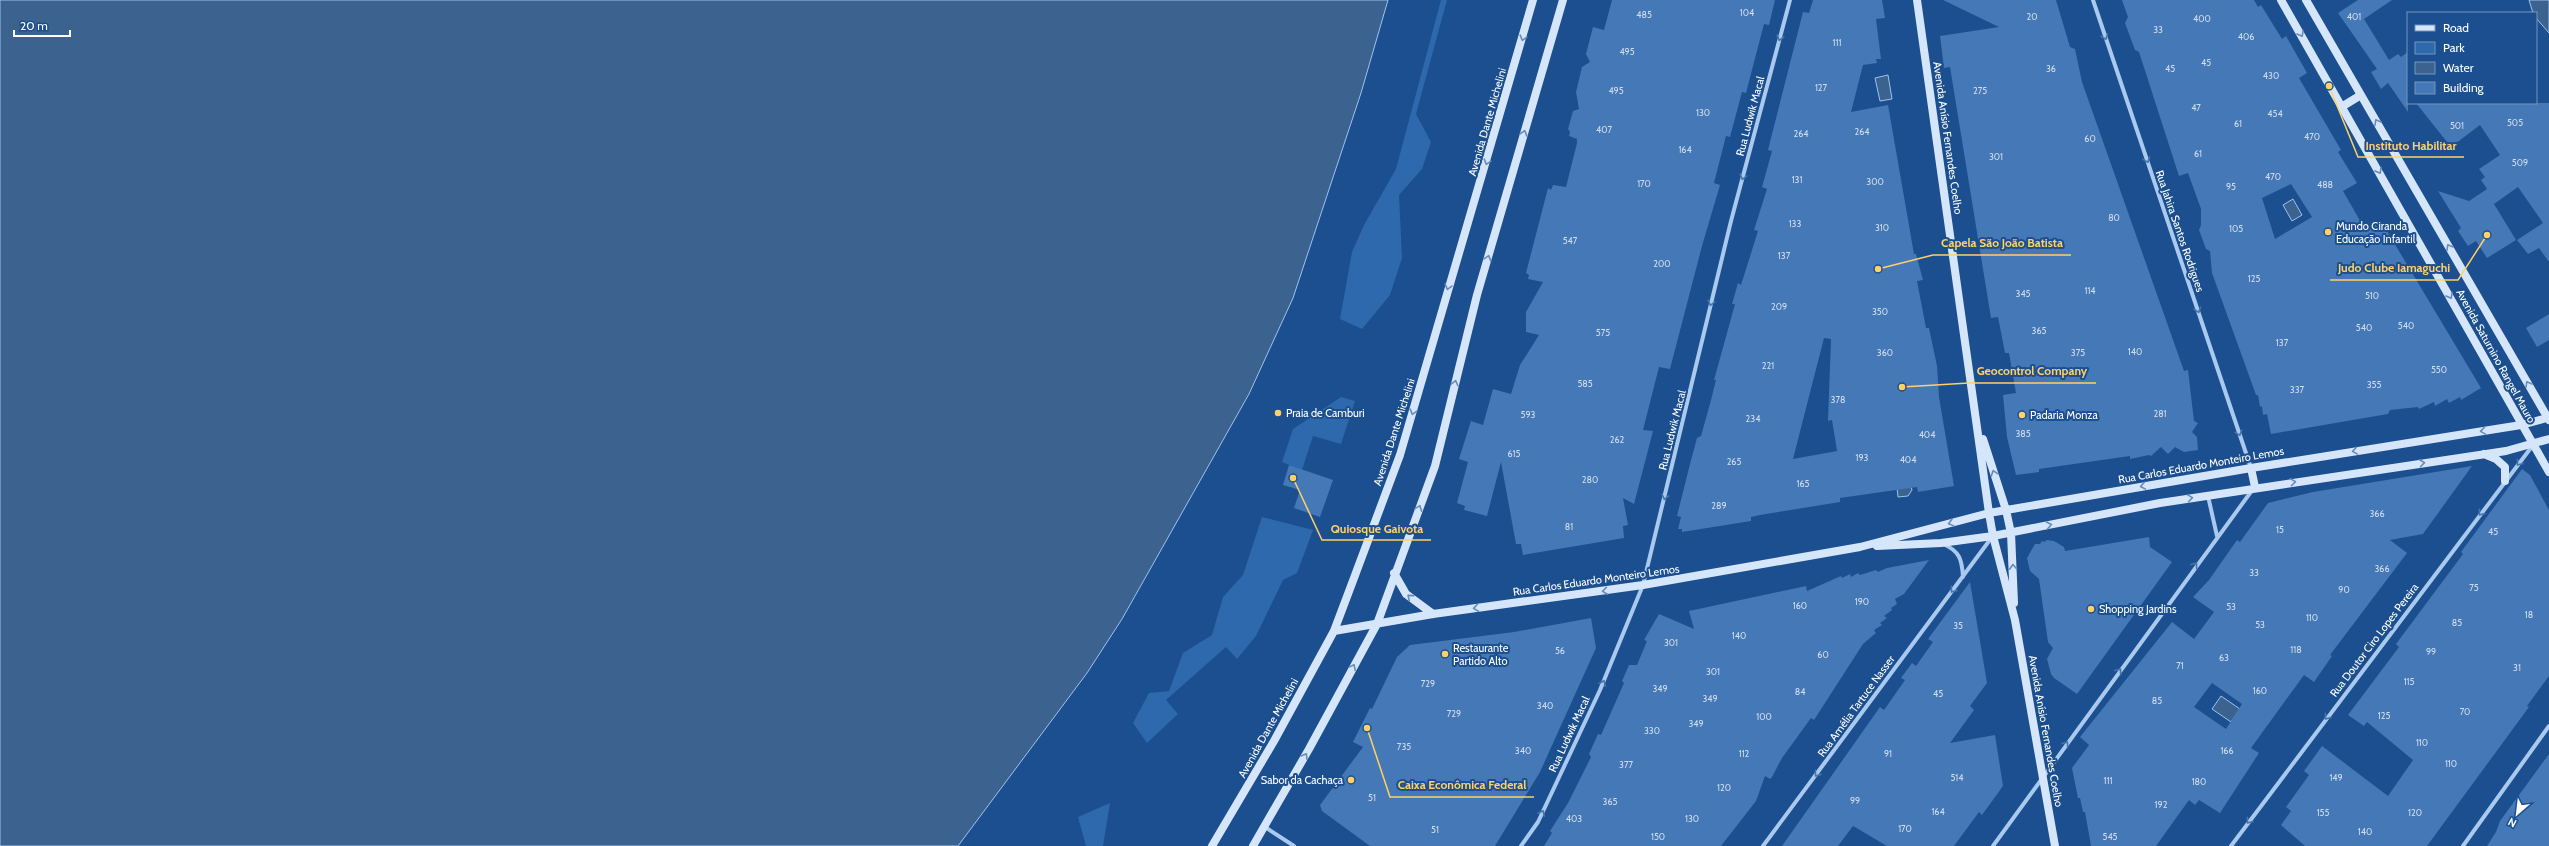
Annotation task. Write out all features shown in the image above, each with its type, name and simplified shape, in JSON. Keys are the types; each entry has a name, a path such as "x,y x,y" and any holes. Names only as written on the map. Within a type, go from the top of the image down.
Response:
{"street":[{"name":"Avenida Dante Michelini","path":"1212,846 1274,741 1334,631 1400,455 1533,0"},
{"path":"1253,846 1265,827 1377,624 1394,573 1435,466 1477,295 1563,0"},
{"name":"Rua Ludwik Macal","path":"1521,846 1538,822 1600,690 1644,585 1731,222 1790,0"},
{"name":"Avenida Anísio Fernandes Coelho","path":"1917,0 1989,513 1993,536 2015,620 2055,846"},
{"name":"Rua Jahira Santos Rodrigues","path":"2093,0 2251,468"},
{"name":"Avenida Saturnino Rangel Mauro","path":"2281,0 2343,106 2549,472"},
{"name":"Avenida Saturnino Rangel Mauro","path":"2306,0 2548,419"},
{"path":"2343,106 2361,95"},
{"name":"Rua Carlos Eduardo Monteiro Lemos","path":"1334,631 1433,614 1644,585 1860,547 1989,513 2251,468 2522,425 2548,419"},
{"name":"Avenida Anísio Fernandes Coelho","path":"1977,421 2006,510 2011,533 2015,620"},
{"name":"Rua Carlos Eduardo Monteiro Lemos","path":"1860,547 1941,543 1993,536 2208,495 2483,454 2533,445 2549,439"},
{"name":"Rua Doutor Ciro Lopes Pereira","path":"2231,846 2533,445"},
{"path":"2483,454 2496,459 2505,466 2505,481"},
{"path":"1992,846 2217,536 2255,487 2251,468"},
{"path":"2208,495 2217,536"},
{"name":"Rua Amélia Tartuce Nasser","path":"1763,846 1993,536"},
{"path":"1941,543 1954,548 1962,560 1963,577"},
{"path":"1394,573 1406,594 1433,614"},
{"path":"2464,846 2549,726"},
{"path":"1265,827 1294,846"}],"green space":[{"path":"1441,0 1447,0 1416,114 1431,142 1422,169 1399,195 1402,258 1390,295 1362,329 1340,319 1352,252 1364,225 1396,169"},
{"path":"1341,397 1355,401 1341,444 1313,436 1302,470 1282,462 1293,429"},
{"path":"1262,517 1313,530 1297,573 1283,580 1256,636 1237,659 1226,647 1166,700 1178,714 1147,743 1133,723 1149,693 1169,691 1183,653 1212,635 1223,597 1243,575"},
{"path":"1110,803 1103,846 1086,846 1078,817"}],"water":[{"path":"0,0 1388,0 1361,93 1293,298 1249,394 1122,619 1087,673 958,846 0,846"},
{"path":"2529,0 2549,0 2549,33 2537,19 2537,12 2533,12"},
{"path":"1888,75 1892,99 1880,101 1875,78"},
{"path":"2293,199 2302,215 2292,221 2283,205"},
{"path":"1895,467 1910,483 1912,490 1908,496 1898,497"},
{"path":"2221,696 2240,709 2231,722 2212,709"}],"building":[{"path":"1612,0 1775,0 1769,25 1764,24 1746,93 1742,92 1730,137 1726,136 1714,183 1720,185 1702,246 1670,369 1659,367 1643,430 1653,431 1634,504 1623,498 1628,525 1623,526 1624,538 1523,555 1521,544 1516,544 1501,462 1487,516 1464,510 1465,506 1457,503 1468,462 1459,459 1471,421 1483,425 1493,389 1511,394 1520,365 1539,335 1526,332 1526,312 1543,282 1528,279 1529,275 1526,273 1548,188 1551,190 1553,185 1566,187 1577,143 1577,139 1569,136 1570,132 1568,129 1573,111 1579,109 1576,92 1582,67 1590,62 1586,54 1593,27 1604,30"},
{"path":"1813,0 1882,0 1885,18 1876,19 1881,59 1876,59 1877,63 1863,65 1851,112 1888,105 1914,254 1916,254 1923,280 1917,281 1926,328 1929,328 1937,366 1939,397 1954,486 1918,492 1917,487 1840,498 1840,502 1760,515 1751,517 1751,521 1682,532 1682,529 1678,529 1681,517 1677,516 1697,438 1701,436 1711,400 1716,380 1714,380 1735,304 1732,304 1738,283 1741,285 1758,231 1754,230 1767,189 1762,187 1772,151 1768,150 1803,12 1809,13","holes":["1824,338 1831,339 1828,421 1832,420 1837,451 1793,459"]},
{"path":"1943,0 2056,0 2070,47 2075,49 2082,82 2184,371 2188,370 2194,421 2198,423 2192,432 2197,437 2198,450 2184,452 2175,447 2168,454 2161,447 2151,456 2149,455 2130,459 2130,456 2039,469 2039,472 2016,475 2007,437 2003,395 2016,393 2009,353 2005,353 1998,317 1991,318 1950,67 1944,68 1940,36 1999,27"},
{"path":"2122,0 2254,0 2258,7 2261,5 2282,39 2286,36 2307,73 2299,78 2341,150 2338,152 2357,183 2343,191 2366,231 2376,225 2378,229 2384,226 2481,388 2461,400 2460,397 2449,403 2447,399 2435,406 2434,402 2419,409 2418,407 2390,410 2388,414 2271,434 2267,414 2263,415 2262,406 2260,407 2258,395 2256,395 2212,273 2210,251 2206,249 2199,230 2201,225 2201,209 2188,173 2179,176 2139,52 2135,50 2125,23 2128,17","holes":["2291,184 2312,217 2275,239 2262,198"]},
{"path":"2358,0 2392,0 2364,19 2389,60 2398,54 2401,57 2407,53 2408,112 2388,83 2381,89 2371,72 2377,69 2338,13"},
{"path":"2549,103 2549,262 2539,248 2528,254 2517,240 2543,223 2518,187 2494,204 2516,240 2487,258 2476,241 2468,246 2458,231 2461,228 2438,191 2469,201 2487,189 2481,180 2485,177 2479,169 2500,155 2480,125 2451,147 2417,104"},
{"path":"2549,314 2549,340 2537,347 2526,328"},
{"path":"1289,465 1333,480 1320,517 1294,508 1300,490 1283,485"},
{"path":"2472,466 2423,534 2390,540 2407,553 2330,655 2332,656 2314,682 2304,675 2251,748 2259,753 2220,813 2199,800 2195,805 2189,800 2156,846 2091,846 2085,812 2083,812 2080,798 2078,798 2072,768 2089,745 2080,737 2172,622 2194,639 2214,612 2193,597 2209,580 2237,540 2240,542 2268,503 2313,492","holes":["2212,683 2242,704 2226,729 2194,707"]},
{"path":"2522,469 2530,475 2549,510 2549,676 2527,706 2529,707 2427,846 2305,846 2281,825 2291,811 2286,807 2309,775 2304,771 2322,746 2388,796 2413,760 2367,722 2364,726 2348,715 2399,647 2396,644 2463,554 2461,552"},
{"name":"Shopping Jardins","path":"2149,537 2150,547 2172,562 2077,694 2054,678 2051,674 2047,659 2053,648 2048,642 2039,579 2030,571 2027,558 2035,544 2040,544 2042,541 2045,542 2046,540 2054,541 2064,547 2065,551"},
{"path":"1929,560 1904,594 1895,599 1897,604 1884,616 1887,618 1880,623 1882,625 1874,630 1876,633 1863,644 1814,720 1811,718 1782,758 1772,777 1770,779 1765,776 1756,801 1721,846 1544,846 1552,833 1550,831 1568,803 1591,757 1589,754 1598,734 1601,735 1624,683 1622,681 1629,665 1637,665 1647,641 1644,640 1659,614 1694,629 1689,611 1806,586 1807,591 1841,576 1842,578 1850,574 1851,577 1858,573 1860,575 1876,570 1878,572 1887,568"},
{"path":"1970,582 1987,683 1970,706 1974,710 1950,743 1995,735 2003,786 1982,815 1979,812 1954,846 1887,846 1853,826 1838,846 1782,846 1880,707 1884,710 1905,680 1901,678 1912,663 1916,666 1933,642 1928,639"},
{"path":"1591,618 1596,648 1540,772 1495,846 1370,846 1322,811 1320,805 1363,747 1353,742 1370,708 1372,709 1397,657 1410,645 1514,632"},
{"path":"2549,754 2549,846 2487,846 2496,832 2500,821"}],"place":[{"name":"Instituto Habilitar","path":"2329,86"},
{"name":"Mundo Ciranda Educação Infantil","path":"2328,232"},
{"name":"Judo Clube Iamaguchi","path":"2487,235"},
{"name":"Capela São João Batista","path":"1878,269"},
{"name":"Geocontrol Company","path":"1902,387"},
{"name":"Praia de Camburi","path":"1278,413"},
{"name":"Padaria Monza","path":"2022,415"},
{"name":"Quiosque Gaivota","path":"1293,478"},
{"name":"Shopping Jardins","path":"2091,609"},
{"name":"Restaurante Partido Alto","path":"1445,654"},
{"name":"Caixa Econômica Federal","path":"1367,728"},
{"name":"Sabor da Cachaça","path":"1351,780"}]}
